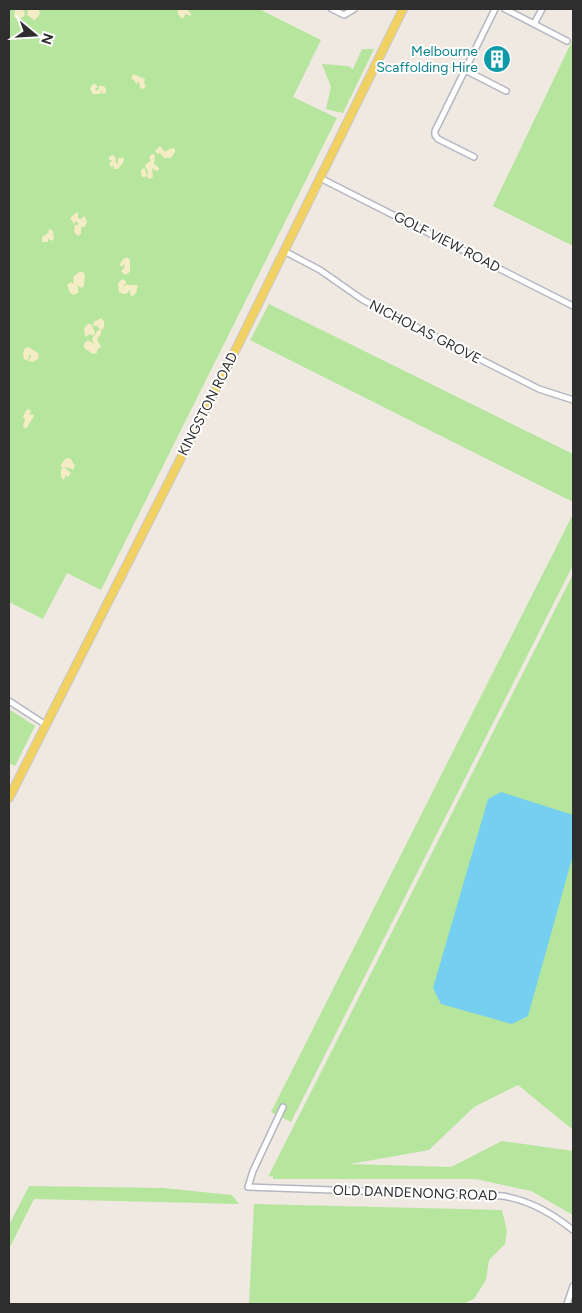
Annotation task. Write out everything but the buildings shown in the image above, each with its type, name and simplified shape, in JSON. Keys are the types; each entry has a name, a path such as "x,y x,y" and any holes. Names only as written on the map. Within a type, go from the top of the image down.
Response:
{"main road":[{"name":"KINGSTON ROAD","path":"9,798 403,9"}],"street":[{"path":"332,9 344,15 354,9"},
{"path":"474,157 440,140 435,135 436,128 495,9"},
{"path":"505,9 567,41"},
{"path":"534,24 542,9"},
{"path":"465,70 506,91"},
{"name":"GOLF VIEW ROAD","path":"320,178 573,306"},
{"name":"NICHOLAS GROVE","path":"284,250 320,270 362,300 539,389 573,400"},
{"path":"9,701 46,725"},
{"name":"OLD DANDENONG ROAD","path":"283,1107 252,1173 248,1187 503,1196 521,1200 541,1208 573,1230"},
{"path":"568,1304 573,1286"},
{"path":"568,1304 573,1298"}],"green space":[{"path":"9,9 259,9 321,40 293,97 337,118 101,590 67,573 43,619 9,602"},
{"path":"573,39 573,246 493,206"},
{"path":"362,49 374,49 343,113 326,109 331,87 322,64 348,66 353,69"},
{"path":"269,304 573,454 573,502 250,340"},
{"path":"573,514 573,565 291,1122 271,1112"},
{"path":"573,574 573,1130 518,1085 474,1107 429,1150 350,1164 451,1167 502,1141 573,1151 573,1215 531,1191 476,1179 273,1179 273,1176 268,1177"},
{"path":"9,709 35,726 15,766 9,763"},
{"path":"29,1186 163,1188 232,1195 239,1204 34,1199 9,1249 9,1225"},
{"path":"254,1204 502,1210 507,1231 505,1244 489,1260 486,1280 474,1299 462,1304 249,1304"}],"sand":[{"path":"15,9 23,9 25,12 24,16 18,20 14,17"},
{"path":"23,9 39,9 40,14 34,20 27,15 28,10"},
{"path":"180,9 188,10 191,16 185,14 184,18 181,18 177,12"},
{"path":"133,74 145,79 144,83 146,86 144,89 140,88 139,82 137,82 137,85 131,79"},
{"path":"95,84 98,87 95,89 96,91 99,89 99,86 104,86 106,93 102,94 102,90 100,94 93,94 90,89"},
{"path":"160,146 165,152 171,148 175,149 171,158 164,158 160,153 157,154 155,151"},
{"path":"153,153 155,156 154,164 159,170 156,171 152,168 153,177 150,179 146,176 144,178 141,175 141,170 145,169 147,176 148,172 145,166 151,161 149,157"},
{"path":"115,156 116,163 118,163 118,158 124,158 123,163 118,169 114,169 114,166 111,167 109,164 112,160 109,160 109,157"},
{"path":"78,213 78,218 80,219 85,216 87,222 85,227 81,227 81,234 78,236 74,232 75,225 79,224 76,221 74,224 70,218"},
{"path":"49,229 53,231 54,239 51,241 48,238 48,242 42,242 42,237 48,233"},
{"path":"127,257 130,260 130,272 125,275 121,271 125,264 121,267 120,264"},
{"path":"79,272 83,272 85,275 84,286 81,288 77,285 79,292 74,295 70,293 67,285 70,282 74,284 73,277"},
{"path":"122,279 126,281 124,286 128,284 130,286 138,285 136,293 132,297 130,289 128,293 119,292 118,283"},
{"path":"101,318 104,321 104,327 97,339 101,347 97,350 97,353 93,354 84,348 84,344 88,340 94,344 92,339 97,331 100,330 97,326 93,326 94,322"},
{"path":"91,324 95,332 93,336 90,334 85,337 84,328"},
{"path":"29,347 39,354 38,359 33,362 29,361 31,355 29,355 28,361 24,359 23,353 25,348"},
{"path":"28,409 31,411 29,415 33,414 34,416 26,429 23,426 25,420 23,417"},
{"path":"66,458 71,459 75,466 73,470 64,467 71,473 68,477 65,475 63,480 61,470 63,468 60,466"}],"water":[{"path":"501,792 573,815 573,855 528,1016 512,1024 441,1004 433,988 488,799"}],"place":[{"name":"Melbourne Scaffolding Hire","path":"497,59"}]}
